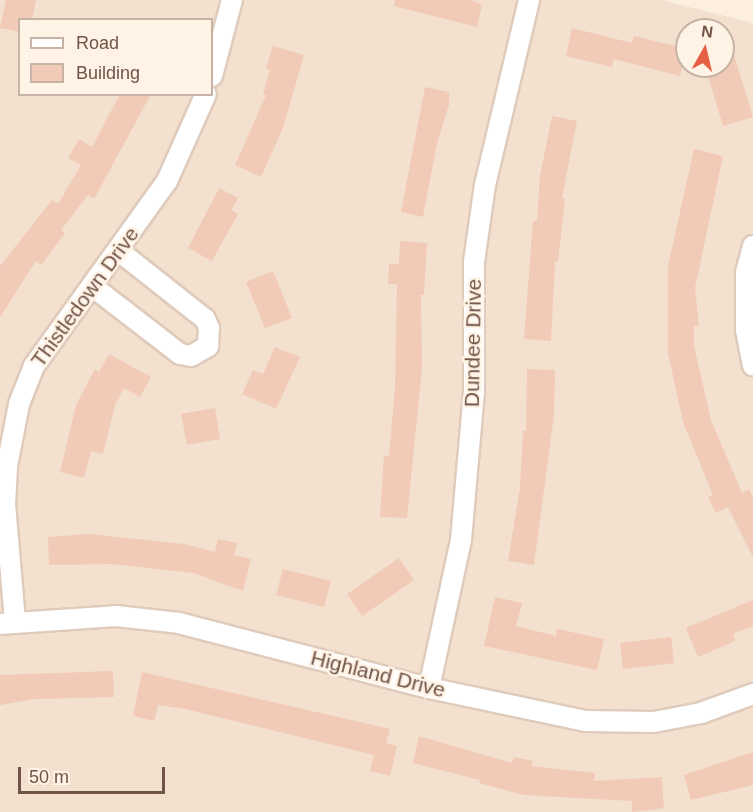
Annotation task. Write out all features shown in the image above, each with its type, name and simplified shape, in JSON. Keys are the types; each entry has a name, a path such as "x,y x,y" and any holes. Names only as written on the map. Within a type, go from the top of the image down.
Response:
{"street":[{"path":"213,72 232,0"},
{"name":"Dundee Drive","path":"429,688 461,540 474,391 474,261 485,184 529,0"},
{"name":"Thistledown Drive","path":"8,622 4,504 12,432 34,366 167,181 205,96"},
{"path":"753,246 746,273 746,330 753,365"},
{"path":"92,286 180,354 191,356 208,346 209,328 205,319 118,251"},
{"name":"Highland Drive","path":"8,622 116,616 179,623 429,688 560,717 617,724 701,713 753,694"}],"shaded area":[{"path":"0,0 661,0 733,18 675,18 675,78 735,78 735,18 753,23 753,812 0,812"}],"building":[{"path":"6,0 36,0 32,18 18,18 18,32 0,28"},
{"path":"395,0 471,0 482,5 477,27 394,6"},
{"path":"572,28 632,43 634,36 675,46 675,75 614,59 612,67 566,56"},
{"path":"273,46 304,55 283,128 261,177 235,165 266,95 263,94 270,70 266,68"},
{"path":"735,58 753,117 723,126 709,78 735,78"},
{"path":"425,87 449,92 449,105 437,143 423,217 401,212"},
{"path":"119,96 150,96 94,199 88,195 61,230 65,233 41,265 36,261 0,317 0,266 52,200 58,204 81,165 68,158 79,139 92,147"},
{"path":"552,116 577,121 562,198 565,199 558,262 555,262 551,341 524,339 533,221 537,221 540,176"},
{"path":"694,149 723,156 695,288 699,326 694,326 694,346 711,420 742,493 749,489 753,498 753,557 728,507 716,513 708,497 713,495 683,422 668,353 668,266"},
{"path":"219,188 238,198 231,210 238,214 212,261 188,248"},
{"path":"400,241 427,243 424,295 421,295 422,368 407,518 380,517 384,456 389,456 395,387 397,284 388,284 389,264 399,264"},
{"path":"273,271 292,318 265,328 246,282"},
{"path":"275,347 300,357 276,409 242,394 253,370 263,374"},
{"path":"109,354 151,377 140,397 124,388 115,405 103,454 91,451 84,478 60,472 76,405 95,369 99,372"},
{"path":"527,369 555,370 554,415 534,565 508,561 520,488 523,431 526,431"},
{"path":"215,408 220,439 187,445 181,414"},
{"path":"89,534 184,544 215,552 218,539 237,543 234,555 251,559 243,591 194,573 111,564 49,565 48,537"},
{"path":"399,558 414,580 362,616 347,594"},
{"path":"283,569 331,581 324,607 276,595"},
{"path":"495,597 522,603 516,626 556,636 557,629 604,639 597,670 484,646"},
{"path":"753,600 753,626 733,634 735,641 698,657 686,628"},
{"path":"671,637 674,663 623,669 620,643"},
{"path":"113,671 114,697 35,699 0,705 0,675"},
{"path":"142,672 390,729 386,743 397,746 390,776 370,771 374,755 185,709 158,705 154,721 133,716"},
{"path":"419,736 512,763 514,757 533,761 531,766 595,773 594,781 662,777 664,808 632,812 632,801 524,795 479,783 480,780 413,763"},
{"path":"753,752 753,785 691,800 684,775"}]}
